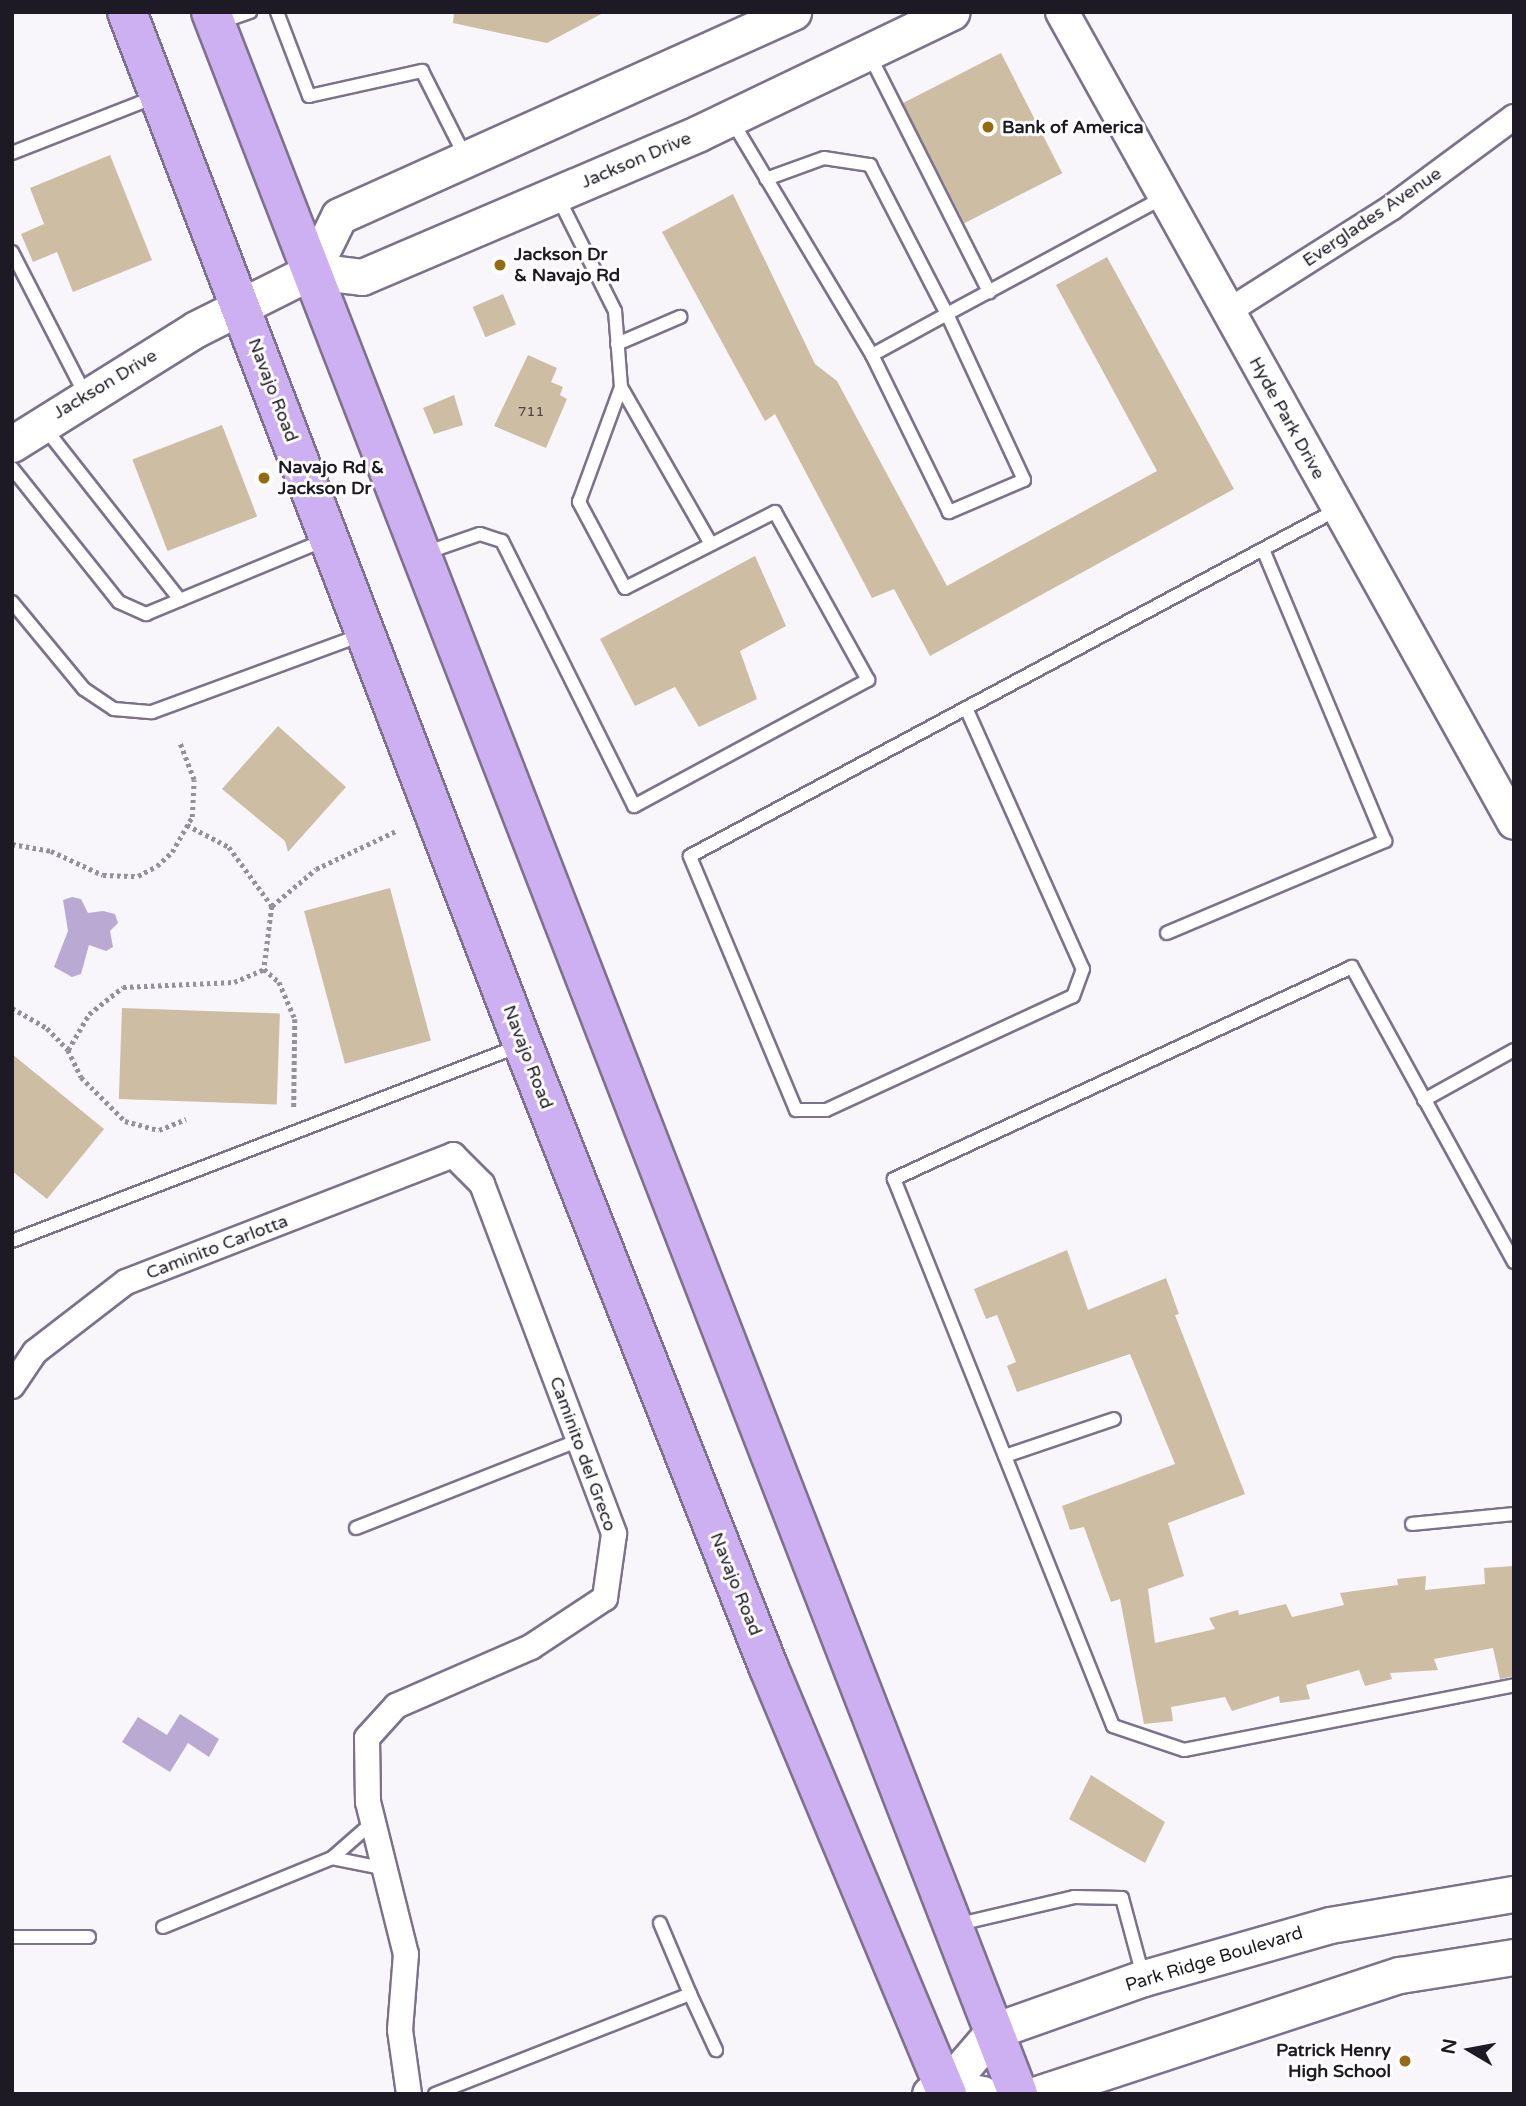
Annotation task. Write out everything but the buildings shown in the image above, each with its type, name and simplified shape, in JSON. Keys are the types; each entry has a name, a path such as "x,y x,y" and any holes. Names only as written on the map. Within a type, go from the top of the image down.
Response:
{"main road":[{"name":"Navajo Road","path":"127,12 523,1045 768,1666 941,2092"},
{"path":"313,271 339,216 677,60 793,12"},
{"name":"Jackson Drive","path":"12,444 85,394 240,307 313,271 362,277 729,118 951,12"},
{"path":"226,16 313,271 1018,2094"},
{"name":"Park Ridge Boulevard","path":"941,2092 994,2031 1144,1978 1330,1925 1514,1894"},
{"path":"1037,2094 1400,1975 1514,1956"},
{"path":"941,2092 982,2094"}],"street":[{"name":"Hyde Park Drive","path":"1062,12 1514,823"},
{"name":"Everglades Avenue","path":"1227,312 1391,208 1514,117"},
{"name":"Caminito Carlotta","path":"12,1385 35,1352 126,1282 453,1156"},
{"name":"Caminito del Greco","path":"403,2089 400,2031 406,1954 387,1869 373,1822 368,1738 396,1706 531,1647 606,1598 614,1534 482,1184 453,1156"}],"lane":[{"path":"278,12 309,96 422,71 467,159"},
{"path":"867,51 989,292"},
{"path":"12,153 158,96"},
{"path":"729,118 872,355 949,512 1024,480 947,314 870,165 824,158 766,179"},
{"path":"556,193 615,311 621,387 712,544"},
{"path":"872,355 1164,197"},
{"path":"12,252 85,394"},
{"path":"617,344 680,317"},
{"path":"421,554 480,534 502,541 634,806 868,680 775,512 625,588 579,502 621,387"},
{"path":"41,423 180,600"},
{"path":"12,468 119,602 146,614 329,539"},
{"path":"965,708 1083,970 1073,996 826,1110 796,1110 690,856 965,708 1338,509"},
{"path":"1167,933 1385,841 1263,549"},
{"path":"12,602 84,689 114,709 152,712 366,634"},
{"path":"1514,1262 1352,967 894,1179 1113,1726 1184,1750 1514,1685"},
{"path":"12,1241 523,1045"},
{"path":"1424,1100 1514,1050"},
{"path":"1005,1456 1114,1419"},
{"path":"356,1528 579,1440"},
{"path":"1412,1524 1514,1514"},
{"path":"163,1927 332,1858 373,1822"},
{"path":"332,1858 387,1869"},
{"path":"951,1926 1074,1897 1122,1898 1144,1978"},
{"path":"660,1923 716,2050"},
{"path":"12,1937 89,1937"},
{"path":"435,2094 690,1994"}],"path":[{"path":"12,844 51,851 103,876 138,876 172,852 187,825 194,780 180,744"},
{"path":"187,825 229,847 272,906"},
{"path":"264,969 272,906 316,869 396,831"},
{"path":"68,1050 89,1014 123,988 234,982 264,969"},
{"path":"264,969 279,982 295,1019 294,1107"},
{"path":"12,1008 47,1028 68,1050 81,1077 125,1121 159,1130 186,1119"}],"shaded area":[{"path":"72,897 81,899 88,913 103,911 115,914 118,923 110,931 113,947 106,951 89,945 81,974 72,977 54,967 68,931 63,900"},
{"path":"180,1714 219,1739 209,1757 188,1743 170,1772 122,1742 138,1717 167,1735"}],"place":[{"name":"Bank of America","path":"988,127"},
{"name":"Jackson Dr & Navajo Rd","path":"500,265"},
{"name":"Navajo Rd & Jackson Dr","path":"264,478"},
{"name":"Patrick Henry High School","path":"1405,2061"}]}
